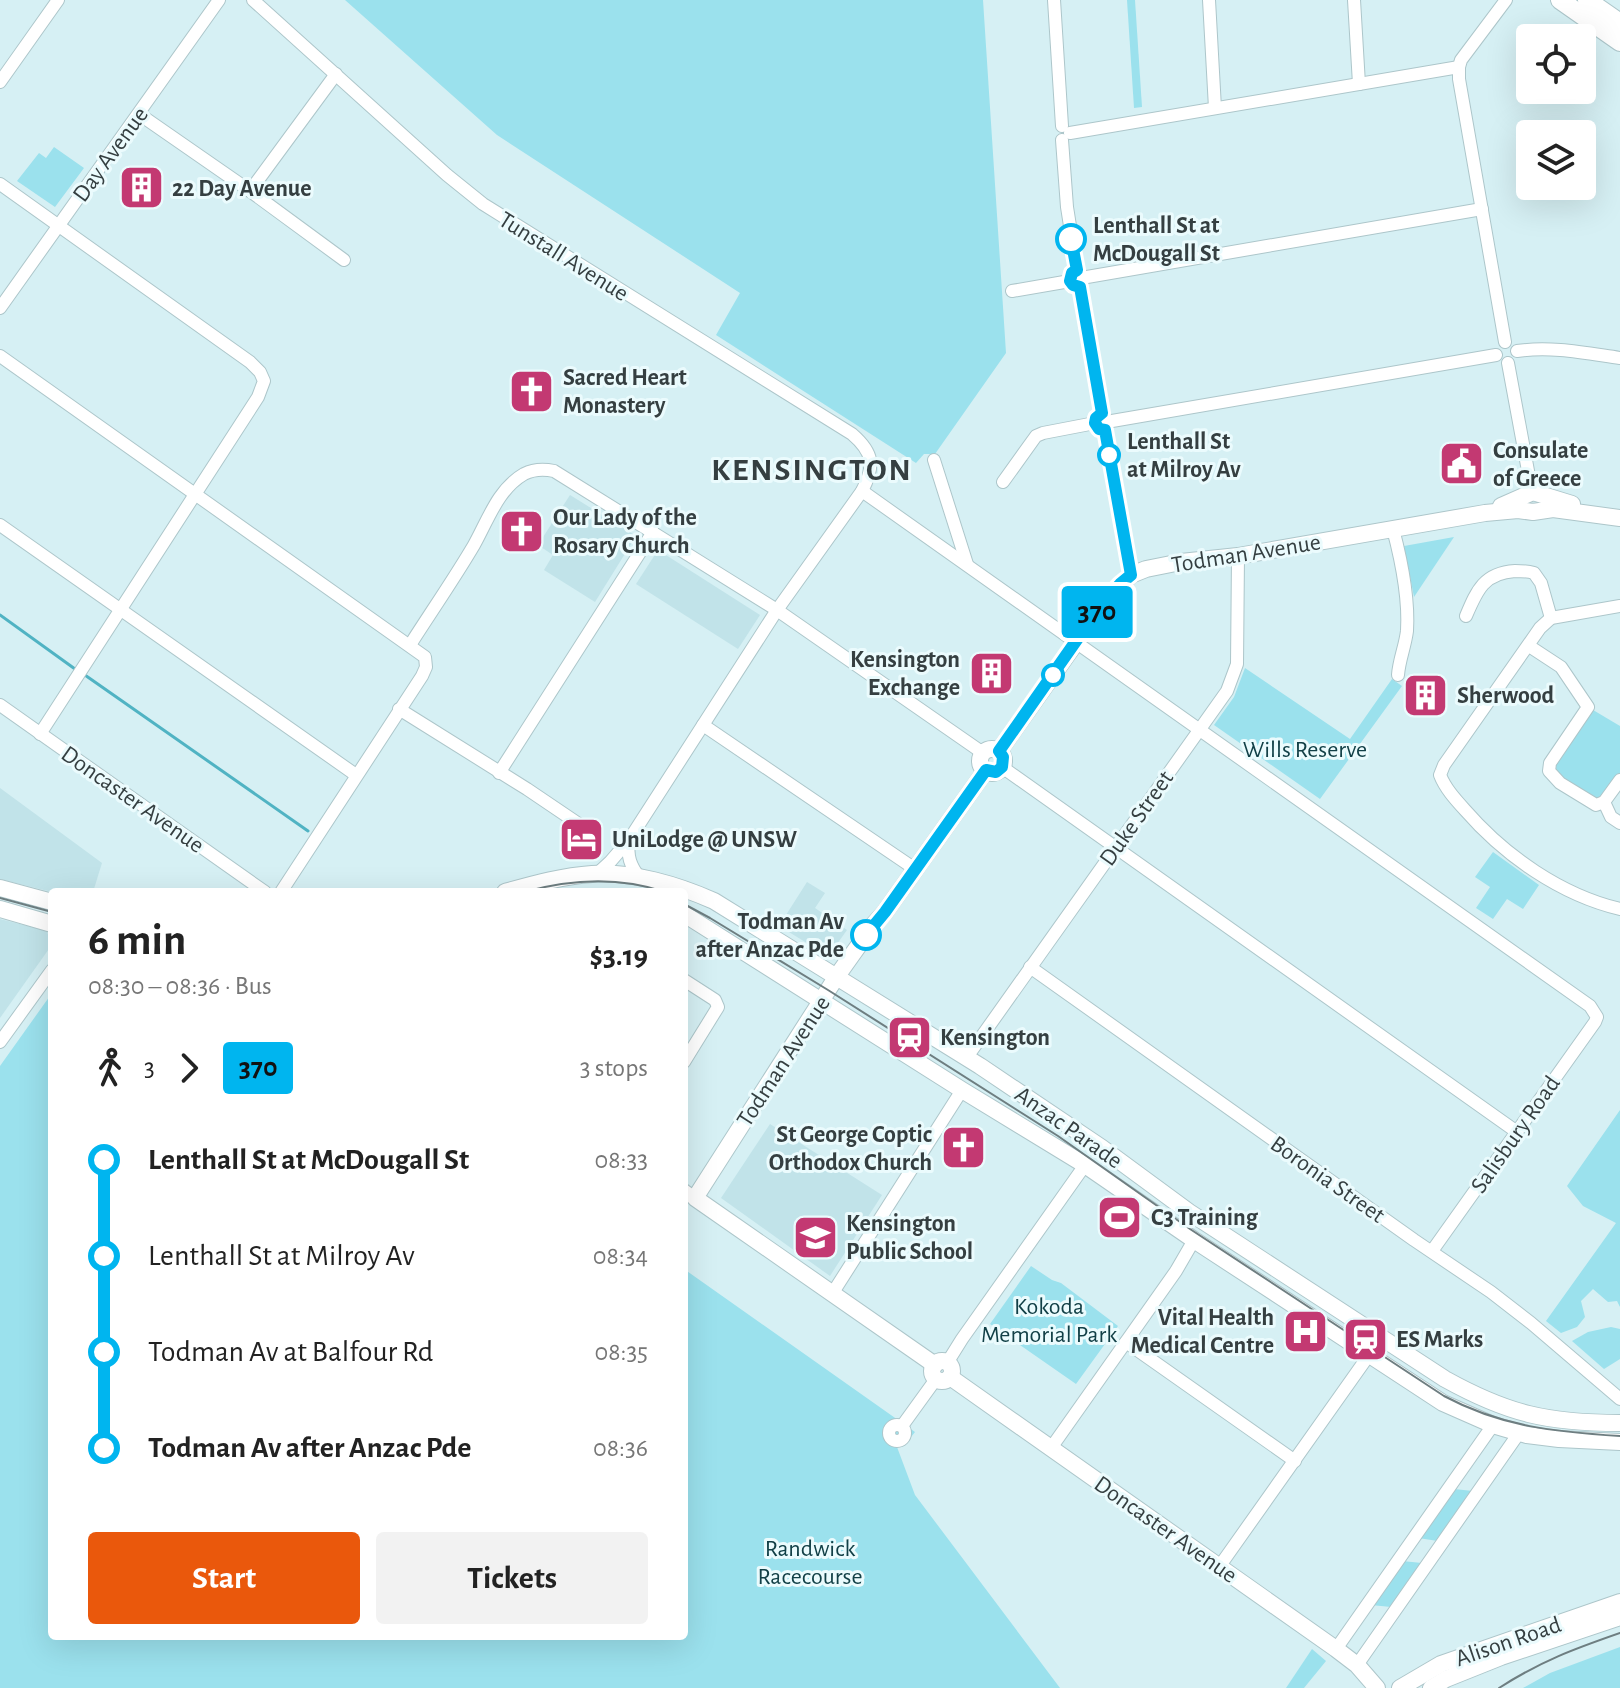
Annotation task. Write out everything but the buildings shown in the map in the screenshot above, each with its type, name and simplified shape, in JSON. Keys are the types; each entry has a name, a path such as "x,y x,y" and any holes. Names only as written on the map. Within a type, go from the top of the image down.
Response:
{"highway":[{"path":"1560,0 1620,42"},
{"path":"1587,0 1620,23"}],"main road":[{"name":"Todman Avenue","path":"1531,501 1545,509 1620,518"},
{"name":"Todman Avenue","path":"689,1194 837,976 1111,593 1131,575 1181,562 1238,556 1518,510 1531,501 1620,510"},
{"name":"Anzac Parade","path":"519,888 548,880 597,874 640,878 682,888"},
{"path":"0,888 48,901"},
{"name":"Anzac Parade","path":"688,890 714,901 967,1057 1102,1148 1189,1212 1459,1387 1524,1414 1573,1422 1620,1423"},
{"path":"0,909 48,923"},
{"name":"Anzac Parade","path":"688,916 1085,1165 1443,1403 1519,1433 1559,1439 1620,1442"},
{"name":"Doncaster Avenue","path":"689,1194 1336,1649 1357,1665 1377,1688"},
{"name":"Alison Road","path":"1400,1688 1441,1664 1620,1602"},
{"name":"Alison Road","path":"1431,1688 1501,1657 1620,1617"}],"street":[{"path":"0,82 58,0"},
{"name":"Day Avenue","path":"0,308 219,0"},
{"name":"Tunstall Avenue","path":"253,0 483,204 852,434 868,451 871,461 868,480 862,491"},
{"path":"1054,0 1067,207 1131,575"},
{"path":"1209,0 1215,108"},
{"path":"1354,0 1359,84"},
{"path":"1505,342 1459,67 1506,0"},
{"path":"1064,133 1459,67"},
{"path":"250,191 336,74"},
{"path":"139,114 344,260"},
{"path":"0,184 250,362 264,381 258,397 40,734"},
{"path":"1012,291 1482,209"},
{"path":"1505,342 1517,351 1516,358 1508,363 1499,361 1496,355 1497,348 1505,342"},
{"path":"1517,351 1561,349 1620,358"},
{"path":"1003,482 1036,436 1043,433 1496,355"},
{"path":"0,356 425,657 426,667 284,888"},
{"path":"1508,363 1531,501"},
{"path":"934,460 967,564"},
{"path":"410,645 475,543 495,519 516,481 525,473 541,469 564,475 777,610 1517,1132"},
{"path":"597,874 629,840 777,610 862,491 1199,729"},
{"path":"0,525 356,775"},
{"path":"1393,529 1398,545 1407,626 1398,675"},
{"path":"499,773 653,532"},
{"name":"Duke Street","path":"967,1057 1227,691 1237,664 1238,556"},
{"path":"1466,616 1486,579 1500,572 1527,571 1534,573 1541,583 1551,618"},
{"path":"1620,606 1551,618 1540,628 1440,775 1478,825 1520,861 1573,891 1620,909"},
{"path":"1529,646 1561,667 1588,707 1550,763 1549,771 1560,783 1596,805 1604,802 1620,780"},
{"name":"Doncaster Avenue","path":"0,705 259,888"},
{"path":"399,709 595,835"},
{"path":"703,725 915,869"},
{"name":"Salisbury Road","path":"1199,729 1590,1006 1597,1017 1432,1251"},
{"path":"1604,802 1611,817 1620,823"},
{"path":"629,840 628,859 640,878"},
{"name":"Boronia Street","path":"1030,967 1491,1292 1620,1399"},
{"path":"0,1042 48,976"},
{"path":"688,983 715,1000 718,1007 688,1056"},
{"path":"832,1294 962,1090"},
{"path":"902,1426 1085,1165"},
{"path":"1051,1448 1176,1271 1194,1240"},
{"path":"1126,1342 1295,1461"},
{"path":"1219,1567 1369,1355"},
{"path":"1336,1649 1493,1425"},
{"path":"1357,1665 1519,1433"}],"shaded area":[{"path":"570,495 636,536 595,602 544,570 553,555 538,545"},
{"path":"658,550 760,615 738,649 636,584"},
{"path":"0,788 102,863 94,888 48,888 48,891 0,879"},
{"path":"807,882 825,893 815,908 847,930 832,951 825,954 779,926"},
{"path":"0,919 47,931 48,950 0,1018"},
{"name":"Kensington Public School","path":"770,1124 882,1195 830,1276 721,1198"}],"green space":[{"path":"345,0 983,0 1006,353 935,454 924,454 916,463 716,335 740,293 497,135"},
{"path":"1127,0 1135,0 1142,107 1134,108"},
{"path":"54,147 84,168 55,207 17,181 39,153 46,158"},
{"path":"1454,537 1414,597 1404,546"},
{"name":"Wills Reserve","path":"1245,668 1350,739 1392,679 1402,686 1320,799 1214,725 1234,697"},
{"path":"1588,707 1620,726 1620,780 1604,802 1549,771"},
{"path":"1493,852 1539,885 1523,909 1507,899 1493,919 1476,908 1490,887 1475,877"},
{"name":"Randwick Racecourse","path":"48,999 48,1640 688,1640 688,1272 915,1432 904,1446 897,1447 915,1495 1060,1688 0,1688 0,1066"},
{"path":"1620,1110 1620,1307 1617,1301 1608,1302 1593,1289 1581,1301 1585,1317 1577,1327 1561,1333 1546,1321 1616,1223 1583,1206 1567,1186"},
{"name":"Kokoda Memorial Park","path":"1031,1266 1061,1283 1118,1326 1076,1384 990,1324"},
{"path":"1611,1327 1620,1329 1620,1359 1604,1369 1572,1341 1588,1332"},
{"path":"1454,1489 1473,1491 1438,1541 1418,1538"},
{"path":"1402,1561 1422,1563 1391,1607 1371,1605"},
{"path":"1620,1647 1620,1688 1523,1688 1550,1673"},
{"path":"1312,1649 1326,1661 1304,1688 1286,1688"}],"waterway":[{"path":"0,615 75,669"},
{"path":"82,673 308,831"}],"tram line":[{"path":"542,888 594,881 630,883 651,888"},
{"path":"0,898 48,911"},
{"path":"688,906 828,990 1058,1136 1190,1229 1444,1396 1508,1421 1620,1436"},
{"path":"1499,1688 1558,1656 1620,1633"}],"bus line":[{"name":"370","path":"866,935 986,770 996,772 1002,767 1003,757 999,751 1104,601 1131,575 1105,430 1099,429 1095,423 1102,413 1080,287 1070,281 1072,273 1077,270 1071,239"}],"place":[{"name":"22 Day Avenue","path":"141,188"},
{"name":"Lenthall St at McDougall St","path":"1071,239"},
{"name":"Sacred Heart Monastery","path":"532,391"},
{"name":"Lenthall St at Milroy Av","path":"1109,455"},
{"name":"Consulate of Greece","path":"1462,464"},
{"name":"Our Lady of the Rosary Church","path":"522,531"},
{"name":"Kensington Exchange","path":"991,673"},
{"name":"Sherwood","path":"1426,695"},
{"name":"UniLodge @ UNSW","path":"581,839"},
{"name":"Todman Av after Anzac Pde","path":"866,935"},
{"name":"Kensington","path":"909,1037"},
{"name":"St George Coptic Orthodox Church","path":"963,1148"},
{"name":"C3 Training","path":"1120,1217"},
{"name":"Kensington Public School","path":"815,1237"},
{"name":"Vital Health Medical Centre","path":"1305,1331"},
{"name":"ES Marks","path":"1365,1339"}],"district":[{"name":"KENSINGTON","path":"812,469"}]}
